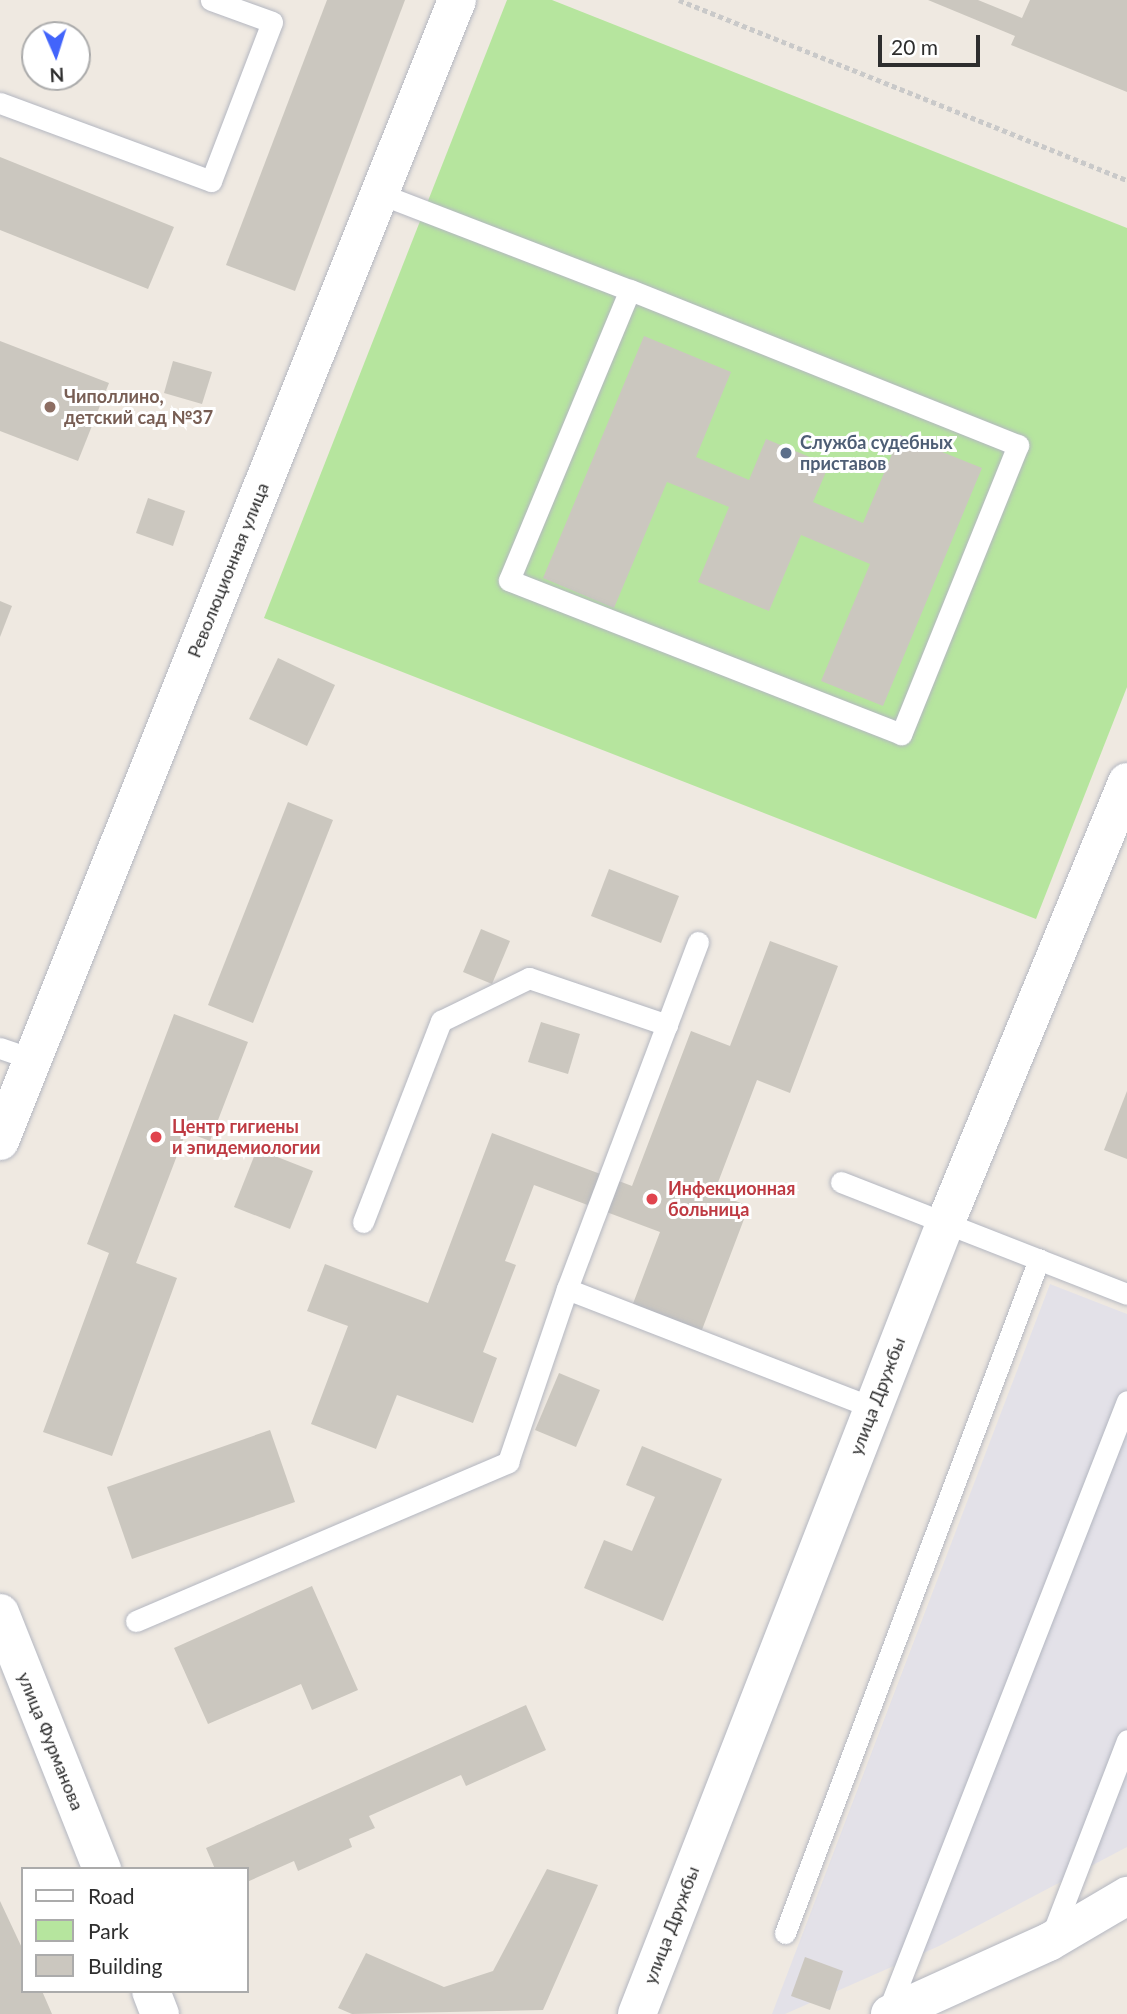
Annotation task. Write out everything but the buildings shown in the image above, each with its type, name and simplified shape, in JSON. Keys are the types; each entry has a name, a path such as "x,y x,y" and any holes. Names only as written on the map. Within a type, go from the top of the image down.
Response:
{"main road":[{"name":"Революционная улица","path":"0,1141 16,1054 457,0"},
{"name":"улица Дружбы","path":"637,2014 945,1224 1127,782"},
{"name":"улица Фурманова","path":"0,1613 101,1867"},
{"path":"888,2014 1049,1942 1127,1896"},
{"path":"152,1993 160,2014"}],"lane":[{"path":"0,103 211,181 272,22 211,0"},
{"path":"378,193 630,290 1018,445 901,734 509,580 630,290"},
{"path":"136,1621 508,1462 567,1289 698,942"},
{"path":"363,1222 441,1021 529,978 667,1025"},
{"path":"841,1182 1127,1294"},
{"path":"785,1933 1040,1259"},
{"path":"567,1289 872,1408"},
{"path":"888,2014 1127,1401"},
{"path":"1049,1942 1127,1740"}],"path":[{"path":"679,0 1127,180"}],"shaded area":[{"path":"1050,1284 1127,1314 1127,1847 939,1946 785,2014 772,2014"}],"green space":[{"path":"507,0 552,0 1127,228 1127,687 1036,919 264,618"}],"place":[{"name":"Чиполлино, детский сад №37","path":"50,407"},
{"name":"Служба судебных приставов","path":"786,453"},
{"name":"Центр гигиены и эпидемиологии","path":"156,1137"},
{"name":"Инфекционная больница","path":"652,1199"}]}
